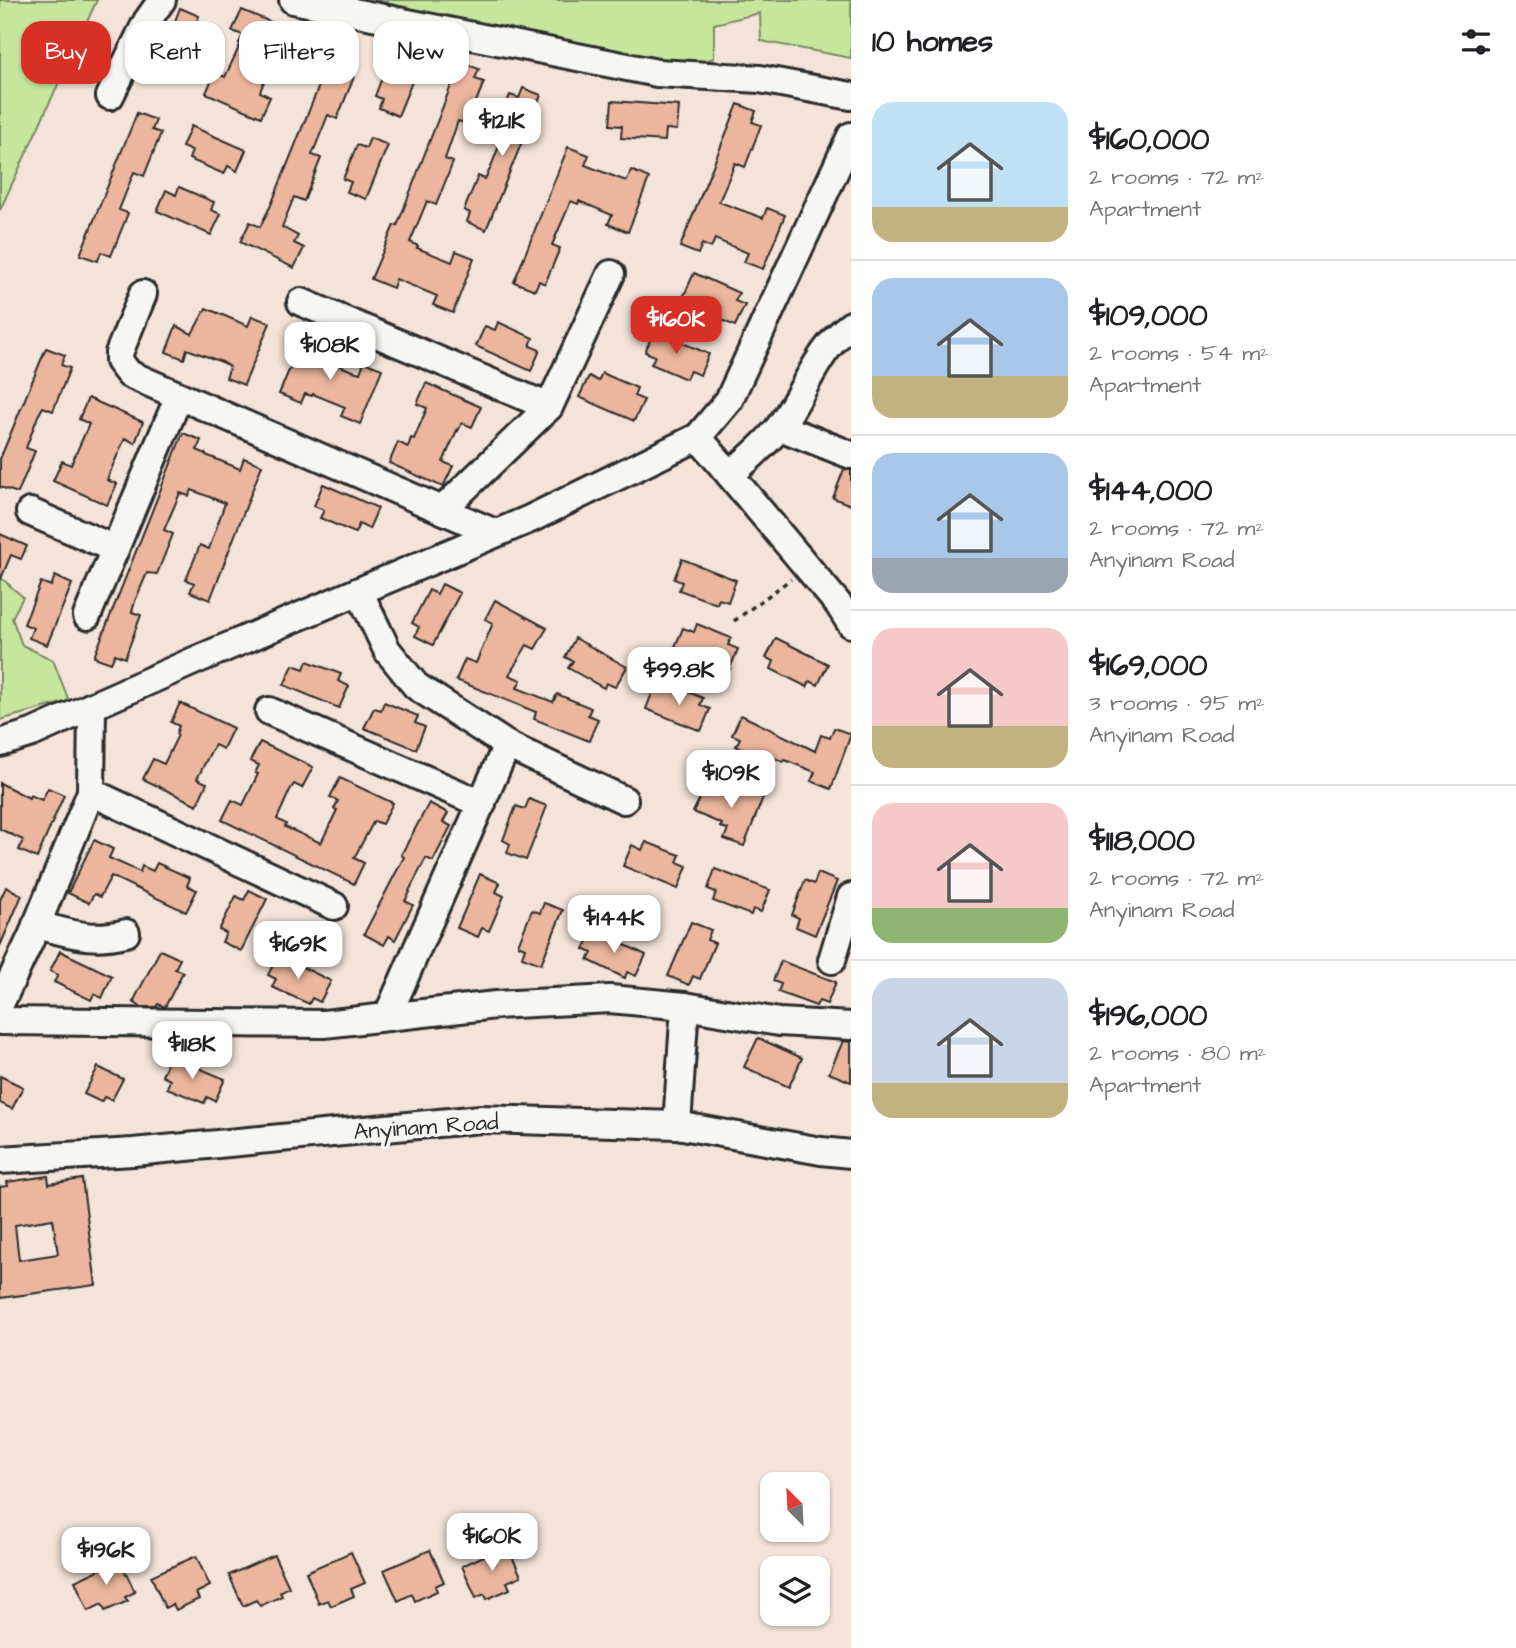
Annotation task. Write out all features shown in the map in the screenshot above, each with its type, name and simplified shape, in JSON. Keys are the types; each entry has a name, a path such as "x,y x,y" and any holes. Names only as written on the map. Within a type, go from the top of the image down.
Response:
{"street":[{"path":"110,96 147,21 162,0"},
{"path":"293,0 657,73 760,79 851,96"},
{"path":"0,743 32,733 495,533 698,437 729,400 851,136"},
{"path":"442,510 549,407 611,274"},
{"path":"143,294 118,354 119,361 129,374 495,533"},
{"path":"301,302 549,407"},
{"path":"730,475 780,427 825,349 851,325"},
{"path":"87,616 179,396"},
{"path":"780,427 851,455"},
{"path":"698,437 839,605 851,624"},
{"path":"30,512 115,549"},
{"path":"359,591 387,650 415,686 507,745 624,800"},
{"path":"0,1004 92,792 92,706"},
{"path":"269,711 482,804"},
{"path":"387,1017 507,745"},
{"path":"92,792 334,906"},
{"path":"832,960 851,897"},
{"path":"36,925 90,938 126,933"},
{"path":"0,1021 324,1024 496,1005 610,999 685,1006 779,1022 851,1026"},
{"path":"677,1125 685,1006"},
{"name":"Anyinam Road","path":"0,1160 133,1152 481,1119 677,1125 851,1154"}],"path":[{"path":"734,621 807,567"}],"green space":[{"path":"0,0 97,0 87,21 21,21 21,84 58,84 0,210"},
{"path":"371,0 851,0 851,58 761,41 760,13 714,24 714,58 686,67"},
{"path":"0,577 23,597 12,618 22,645 53,660 69,701 0,720"}],"building":[{"path":"180,8 199,16 197,21 175,21"},
{"path":"242,10 268,21 239,21 239,34 232,31"},
{"path":"239,47 239,84 263,84 260,92 270,97 261,117 206,93 210,84 225,84 225,77"},
{"path":"469,65 479,69 475,79 484,82 467,124 458,121 445,159 453,162 436,205 427,201 410,242 418,246 417,248 452,262 456,251 474,258 453,313 433,305 437,296 396,279 393,288 371,279 394,225 397,226 452,84 469,84"},
{"path":"320,84 351,84 337,119 328,115 312,155 321,158 304,201 294,197 282,227 298,236 294,243 304,248 294,268 240,242 250,222 260,227"},
{"path":"380,84 411,84 398,116 379,108 382,99 375,96"},
{"path":"523,88 541,95 486,230 467,222 470,213 464,210 478,176 485,179 490,169 504,133 496,130 510,95 519,98"},
{"path":"612,101 679,106 677,130 666,129 665,141 621,138 622,126 610,125"},
{"path":"738,104 756,111 752,122 761,125 745,167 735,163 719,202 763,218 767,208 785,215 763,269 744,262 748,253 715,239 711,248 702,244 698,254 680,247"},
{"path":"137,113 156,120 152,130 161,133 144,176 134,172 119,210 128,213 111,256 101,252 98,261 80,255"},
{"path":"191,126 246,150 237,171 228,166 224,174 189,159 192,151 182,147"},
{"path":"370,138 388,145 366,199 347,192 351,182 343,179 357,145 366,148"},
{"path":"568,147 589,155 585,165 618,178 627,181 631,170 649,178 628,232 608,224 612,215 579,201 578,204 571,201 552,245 560,248 545,284 539,281 535,290 514,282"},
{"path":"179,187 214,202 211,210 221,214 211,235 157,211 166,190 176,195"},
{"path":"694,273 739,293 735,301 745,305 735,326 681,302"},
{"path":"206,308 248,326 252,316 270,323 244,385 226,378 230,367 222,362 187,349 184,359 166,352 176,326 192,334"},
{"path":"498,322 533,338 530,346 540,350 531,371 476,346 485,326 495,330"},
{"path":"654,331 709,354 700,375 690,371 686,379 651,364 655,356 645,352"},
{"path":"302,339 322,347 318,357 350,370 360,373 364,362 382,369 360,424 341,416 345,407 313,394 305,394 301,403 279,394"},
{"path":"46,348 65,355 61,365 70,368 53,411 43,407 38,416 26,448 35,451 18,493 0,487 0,459"},
{"path":"602,373 637,388 634,396 644,400 634,421 579,397 589,376 598,381"},
{"path":"426,383 481,407 472,427 462,423 457,430 443,462 453,466 443,487 389,463 398,442 408,447 411,438 414,439 427,408 417,404"},
{"path":"88,398 143,422 135,443 125,438 110,472 107,480 117,484 107,505 53,481 62,461 71,465 89,424 79,419"},
{"path":"183,433 201,440 197,450 240,469 244,458 262,465 210,600 190,592 194,583 186,580 200,545 209,549 225,503 192,490 189,496 180,493 164,530 173,534 157,574 147,573 135,601 132,612 141,615 125,658 115,654 111,663 94,657"},
{"path":"844,469 851,470 851,505 833,498"},
{"path":"323,484 378,508 369,529 359,524 355,533 320,518 324,510 314,506"},
{"path":"0,534 27,546 21,559 11,555 0,581"},
{"path":"682,559 736,580 728,602 719,599 717,604 679,590 682,582 674,579"},
{"path":"55,576 72,584 47,645 29,638 33,628 24,624 41,582 51,586"},
{"path":"442,584 460,593 433,645 415,636 419,627 412,623 429,590 437,594"},
{"path":"495,600 547,628 535,649 527,645 509,675 521,680 517,688 553,702 557,694 591,708 588,715 598,719 589,741 534,719 536,712 456,680 465,659 476,663 493,623 485,619"},
{"path":"697,624 731,638 728,645 738,649 729,671 674,649 683,628 694,632"},
{"path":"575,638 627,667 615,687 606,683 604,688 568,668 573,661 565,657"},
{"path":"776,638 828,664 818,685 810,681 807,687 771,669 774,661 766,658"},
{"path":"307,661 341,674 338,681 349,686 339,708 284,685 293,665 304,669"},
{"path":"669,684 703,698 700,705 710,709 701,731 646,709 654,688 665,693"},
{"path":"384,702 418,716 415,723 425,727 416,749 364,728 374,708 381,710"},
{"path":"180,703 233,728 223,749 215,745 197,779 207,783 197,805 143,779 153,759 164,764 178,735 179,726 171,722"},
{"path":"741,715 815,751 821,735 830,738 834,728 851,734 831,789 811,781 815,772 775,758 772,764 736,746 740,738 732,735"},
{"path":"260,742 313,767 302,788 294,784 290,790 277,819 286,824 285,827 321,843 337,810 334,809 338,801 330,797 340,778 393,803 382,824 374,821 354,858 364,863 354,884 222,820 232,800 243,805 258,774 255,773 259,765 250,761"},
{"path":"708,782 743,795 747,785 765,792 744,846 724,839 728,829 720,827 722,824 693,812"},
{"path":"0,783 29,798 30,795 42,800 48,788 64,795 37,858 19,850 23,840 0,829"},
{"path":"529,799 547,806 526,860 507,853 510,844 503,840 516,806 525,809"},
{"path":"429,803 448,813 443,822 451,826 433,861 426,858 409,891 405,901 413,905 395,940 389,936 384,945 364,934"},
{"path":"94,840 113,849 109,858 140,872 142,866 153,871 157,863 190,878 187,886 197,890 186,912 111,876 100,897 94,894 89,903 68,893"},
{"path":"646,842 680,855 677,862 687,866 678,889 623,866 632,845 642,850"},
{"path":"715,869 770,890 761,912 753,909 751,915 713,901 716,892 708,889"},
{"path":"818,873 837,881 815,935 796,927 799,918 792,915 805,880 814,884"},
{"path":"480,874 500,883 496,892 504,896 489,931 482,928 478,937 457,928"},
{"path":"6,887 22,895 0,946 0,900"},
{"path":"249,890 267,899 241,951 222,942 226,933 219,930 236,896 244,900"},
{"path":"544,903 563,910 541,964 522,957 525,948 518,945 532,910 540,913"},
{"path":"691,922 711,930 707,940 715,943 700,979 693,976 689,985 668,976"},
{"path":"594,930 646,955 636,976 627,972 625,978 588,960 592,953 584,949"},
{"path":"160,950 180,959 175,969 183,972 165,1007 158,1004 156,1007 142,1007 133,1002"},
{"path":"60,951 112,976 102,998 94,994 91,1000 54,982 58,975 50,971"},
{"path":"278,955 331,981 320,1002 312,998 309,1004 272,987 276,979 268,975"},
{"path":"781,961 836,982 827,1004 819,1001 816,1006 778,992 781,984 773,981"},
{"path":"758,1038 802,1058 789,1087 744,1067"},
{"path":"843,1041 851,1042 851,1082 829,1073"},
{"path":"170,1056 225,1079 215,1101 207,1097 204,1103 167,1088 170,1080 162,1076"},
{"path":"98,1067 123,1079 112,1100 104,1097 101,1102 84,1094"},
{"path":"0,1076 23,1087 12,1109 0,1103"},
{"path":"48,1176 49,1184 82,1179 96,1285 0,1298 0,1187 8,1186 7,1182","holes":["53,1219 58,1254 19,1260 15,1225"]},
{"path":"507,1545 521,1576 507,1582 510,1589 487,1599 484,1594 476,1598 462,1566"},
{"path":"430,1550 444,1582 435,1586 437,1591 415,1601 412,1594 398,1601 384,1570"},
{"path":"351,1552 365,1583 351,1589 354,1596 331,1606 328,1600 319,1604 306,1572"},
{"path":"274,1555 289,1587 280,1592 282,1596 260,1606 256,1600 243,1606 229,1575"},
{"path":"196,1556 210,1586 196,1593 199,1599 176,1610 173,1604 165,1608 151,1576"},
{"path":"120,1560 135,1592 125,1597 128,1601 105,1611 102,1604 88,1611 75,1581"}]}
